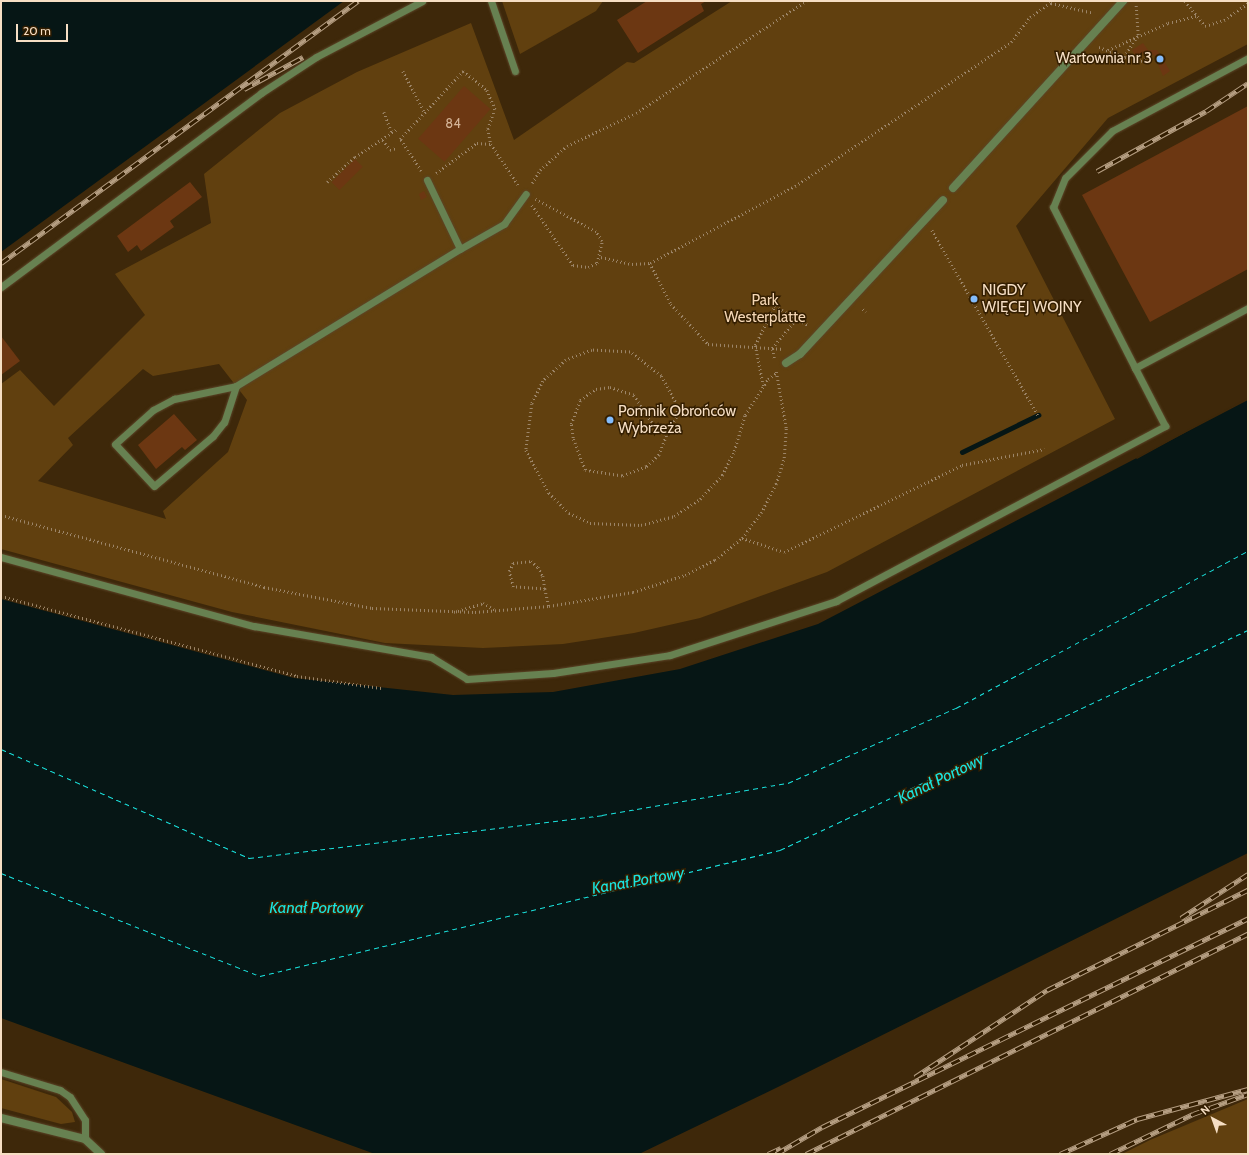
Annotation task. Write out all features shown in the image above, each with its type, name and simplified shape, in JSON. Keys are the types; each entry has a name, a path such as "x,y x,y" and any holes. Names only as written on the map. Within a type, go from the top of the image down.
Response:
{"street":[{"path":"953,188 1123,1"},
{"path":"786,363 819,334 943,200"},
{"path":"1,1118 85,1139 101,1154"}],"lane":[{"path":"1,287 261,93 316,57 422,1"},
{"path":"491,1 515,72"},
{"path":"1,557 254,626 431,657 467,679 553,674 670,655 836,601 1165,426 1053,207 1065,178 1112,131 1248,58"},
{"path":"427,180 460,249"},
{"path":"236,386 224,422 213,436 154,486 115,444 153,410 174,399 236,386 460,249 504,224 526,194"},
{"path":"1135,368 1248,308"},
{"path":"1,1072 60,1090 70,1097 85,1120 85,1139"}],"path":[{"path":"526,194 540,170 568,146 636,113 806,1"},
{"path":"1124,57 1138,35 1136,1"},
{"path":"1185,1 1206,26 1224,20 1248,3"},
{"path":"600,257 632,264 650,263 795,186 1011,42 1030,17 1052,2 1108,17"},
{"path":"1108,50 1138,35 1197,16"},
{"path":"1087,40 1137,62 1149,58"},
{"path":"403,71 425,113"},
{"path":"491,144 477,143 427,180 400,139 463,71 487,90 495,109 488,129 491,144 573,265 588,267 597,263 600,257 602,241 596,232 526,194"},
{"path":"384,112 392,133"},
{"path":"328,182 355,157 383,140 397,129"},
{"path":"383,140 390,150 396,148"},
{"path":"924,220 1038,415"},
{"path":"650,263 671,304 708,344 755,345 782,348"},
{"path":"763,386 755,345 775,306 798,317 819,334"},
{"path":"863,309 866,312"},
{"path":"772,348 798,317"},
{"path":"1,515 264,587 372,608 452,613 549,606 633,592 685,575 716,560 742,538 776,484 784,458 782,395 772,348"},
{"path":"668,432 658,429 634,395 610,387 591,391 580,400 571,424 585,470 614,477 646,467 659,455 668,432 677,416 677,405 661,376 630,352 592,350 566,360 543,381 532,404 526,450 550,493 569,513 590,523 613,527 641,525 674,516 700,499 722,475 734,451 745,415 763,386 772,377"},
{"path":"742,538 784,552 962,465 1044,449"},
{"path":"545,589 513,587 509,570 514,563 531,561 538,567 545,589 549,606"},
{"path":"1,596 290,674 381,688"},
{"path":"452,613 483,603 495,610"}],"green space":[{"path":"502,1 603,1 596,11 520,54"},
{"name":"Park Westerplatte","path":"732,1 1248,1 1248,44 1108,118 1016,226 1115,419 827,572 700,618 634,633 563,644 483,648 385,643 232,612 1,549 1,384 20,370 54,406 145,315 115,274 211,223 204,174 280,113 357,72 471,23 514,140 627,62 634,63","holes":["219,364 247,400 228,452 163,511 166,519 38,481 73,445 68,438 143,369 153,376"]},
{"path":"1,1079 56,1097 72,1112 75,1122 61,1124 1,1108"},
{"path":"1248,1099 1248,1154 1122,1154 1150,1140"}],"water":[{"path":"1,1 344,1 1,252"},
{"name":"Kanał Portowy","path":"1248,400 1248,853 780,1086 639,1154 375,1154 1,1018 1,599 294,678 453,695 553,692 680,669 818,624"}],"pier":[{"path":"1247,398 1137,459 1136,458"}],"building":[{"path":"647,1 706,1 701,4 704,11 638,53 617,20"},
{"name":"Wartownia nr 3","path":"1143,43 1148,50 1157,50 1170,71 1163,76 1154,55 1143,53 1138,60 1132,50"},
{"path":"464,86 490,109 444,162 418,139"},
{"path":"1248,106 1248,269 1150,322 1082,195"},
{"path":"355,159 363,167 339,190 332,182"},
{"path":"190,182 202,197 170,221 174,227 141,251 137,245 128,252 117,236"},
{"path":"424,191 427,197 421,200 419,194"},
{"path":"1,336 20,361 1,375"},
{"path":"174,414 197,440 185,450 182,447 156,469 138,445"}],"waterway":[{"path":"962,452 1038,415"}],"ferry route":[{"path":"1,749 249,858 602,815 788,783 956,708 1248,551"},
{"path":"1,873 260,976 780,850 1248,630"}],"railway":[{"path":"1,263 358,1"},
{"path":"244,89 303,57"},
{"path":"1097,171 1206,111 1248,83"},
{"path":"1181,918 1248,874"},
{"path":"915,1077 1047,990 1248,890"},
{"path":"776,1154 822,1127 1248,918"},
{"path":"806,1154 1248,934"},
{"path":"1060,1154 1137,1119 1248,1089"},
{"path":"1110,1154 1193,1114 1248,1094"},
{"path":"768,1154 781,1148"}],"place":[{"name":"Wartownia nr 3","path":"1160,59"},
{"name":"NIGDY WIĘCEJ WOJNY","path":"974,299"},
{"name":"Pomnik Obrońców Wybrzeża","path":"610,420"}]}
